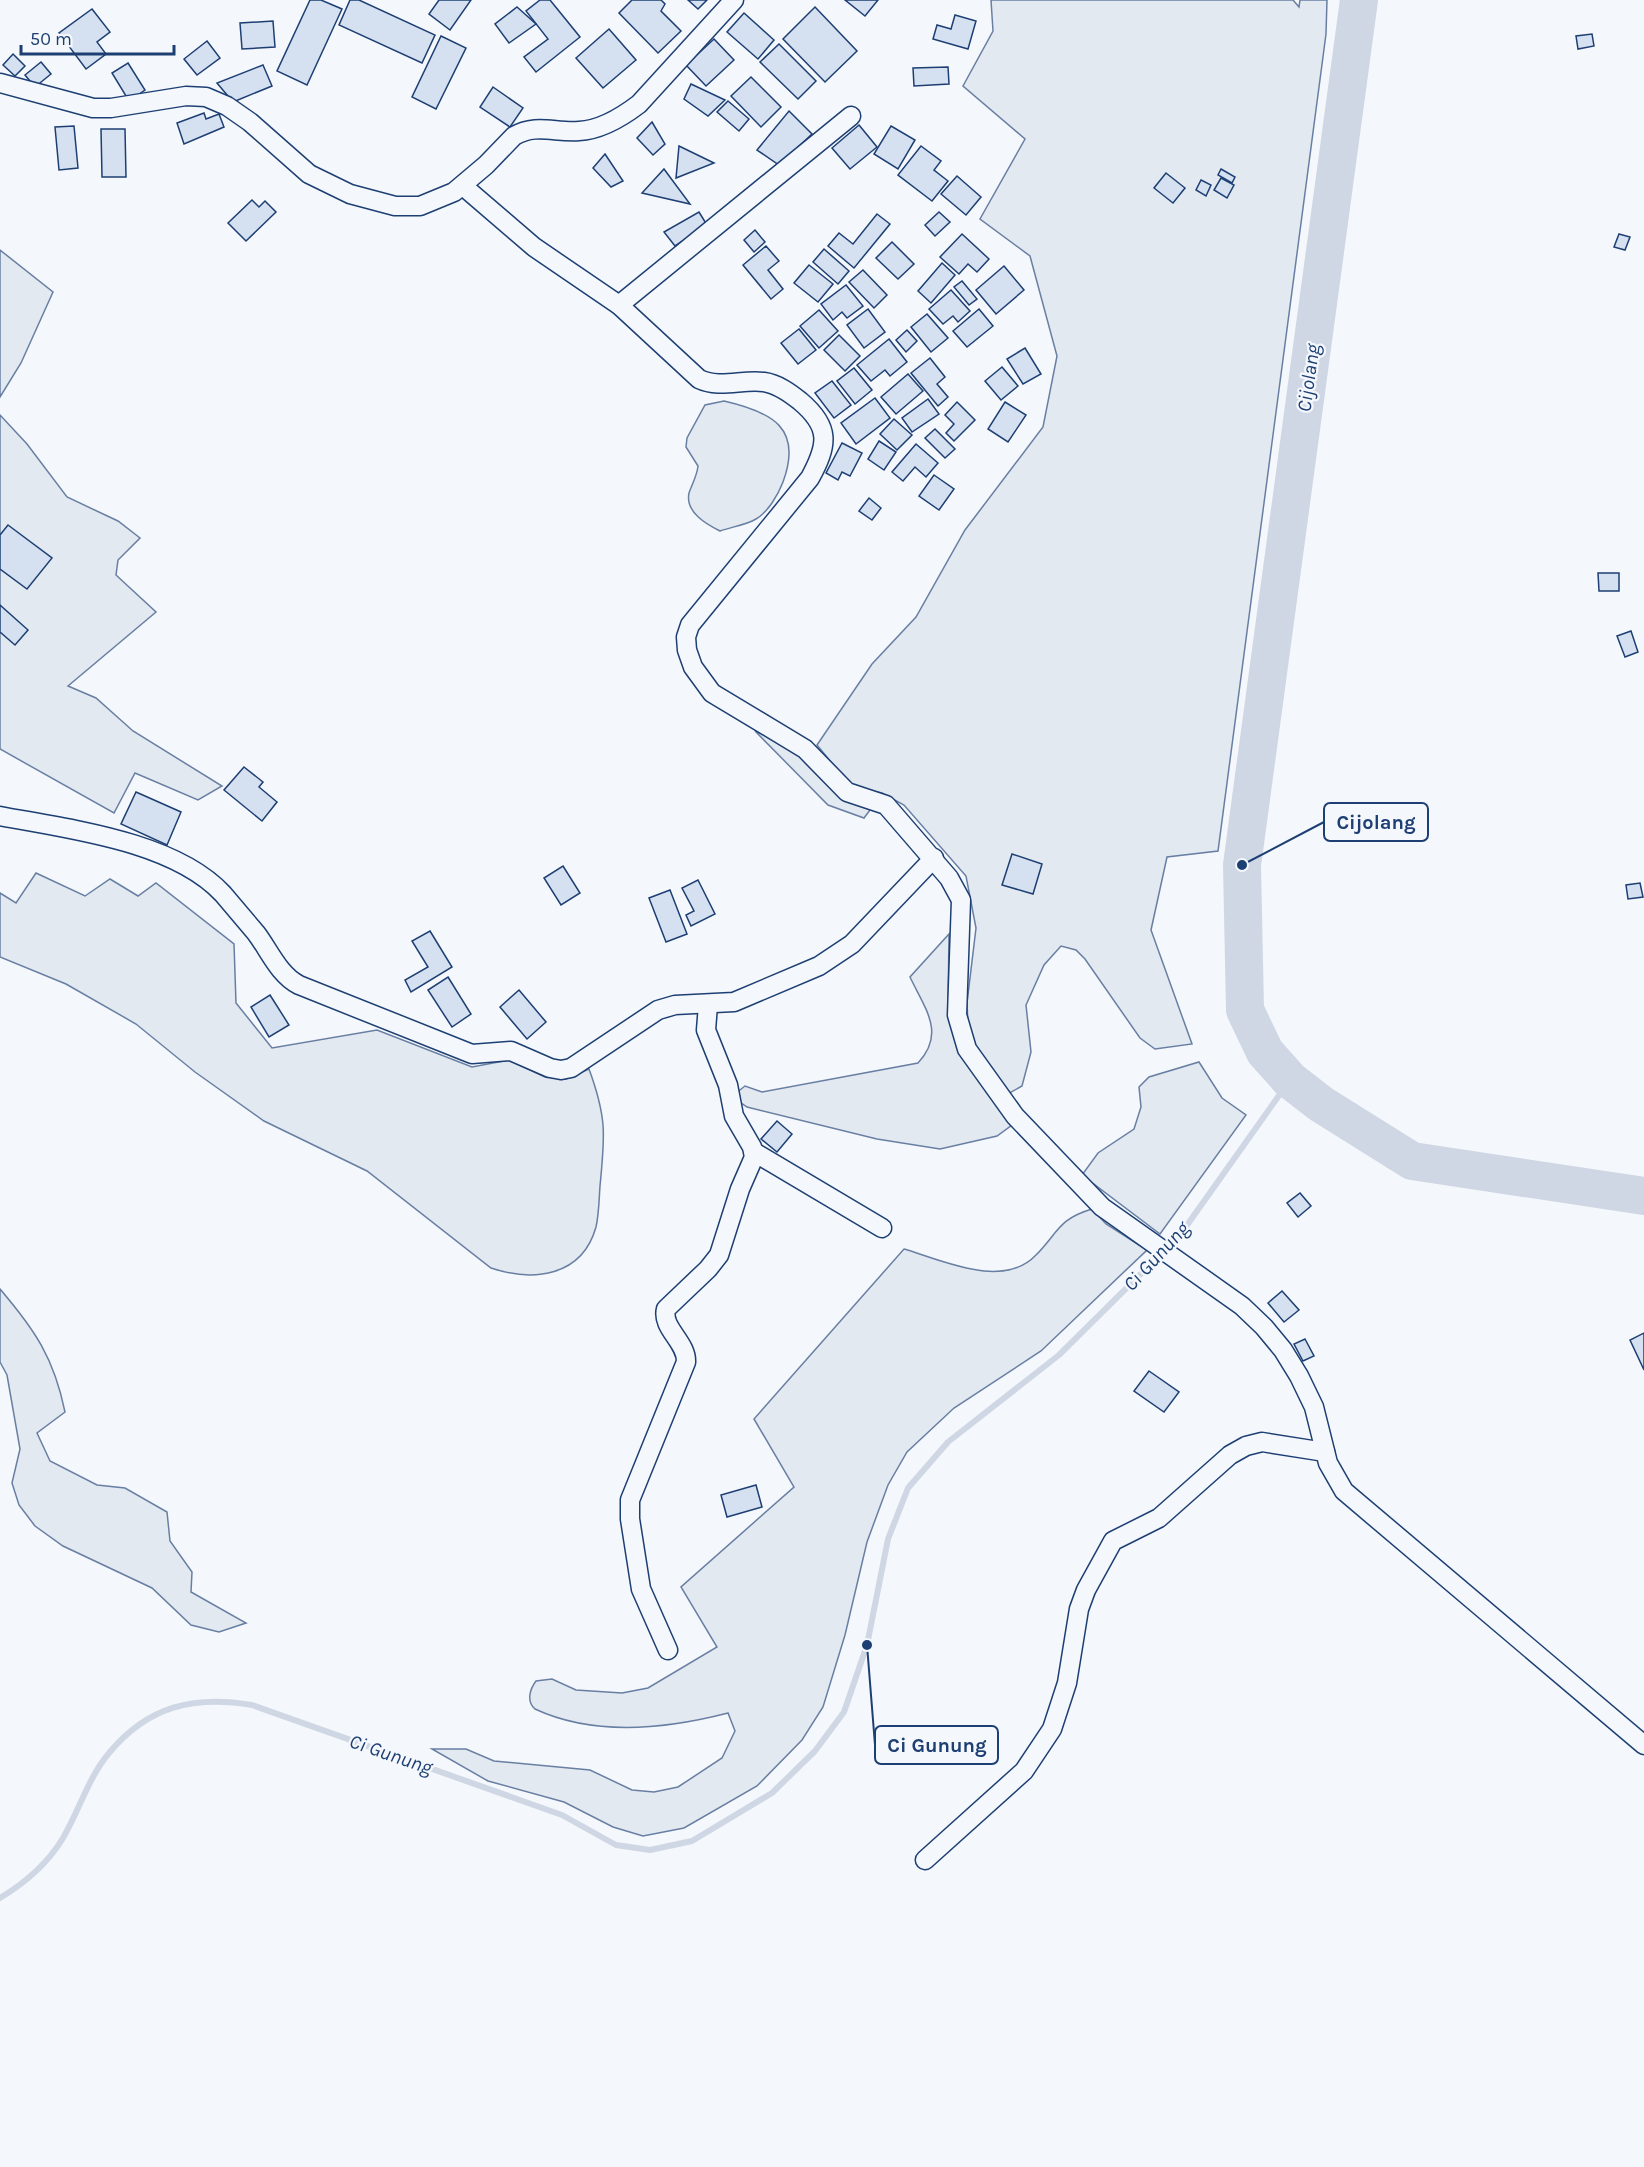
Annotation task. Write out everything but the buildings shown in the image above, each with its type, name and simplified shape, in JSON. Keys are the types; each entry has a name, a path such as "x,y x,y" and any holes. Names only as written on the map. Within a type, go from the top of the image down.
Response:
{"street":[{"path":"0,83 93,108 111,108 186,96 206,97 227,106 250,122 309,174 350,194 395,206 420,206 464,186 514,136 523,131 534,128 579,131 596,128 626,114 639,104 734,0"},
{"path":"619,305 851,116"},
{"path":"464,186 534,247 619,305 699,379 715,384 757,381 776,385 792,395 819,420 824,438 822,452 813,472 690,625 686,637 687,650 693,667 712,693 805,749 847,792 886,805 934,858 961,900 957,1015 967,1049 1015,1116 1102,1207 1242,1306 1283,1350 1314,1407 1325,1452 1335,1478 1344,1491 1644,1744"},
{"path":"0,816 137,846 167,858 198,874 221,892 293,982 472,1054 511,1051 561,1070 571,1068 658,1010 675,1005 734,1002 834,957 852,944 934,858"},
{"path":"708,1005 706,1022 709,1038 728,1085 734,1116 754,1152 882,1228"},
{"path":"668,1650 640,1589 630,1520 630,1500 686,1362 684,1350 666,1321 666,1309 708,1269 719,1255 754,1152"},
{"path":"925,1860 1018,1778 1052,1729 1067,1683 1079,1609 1086,1590 1113,1541 1159,1518 1230,1455 1246,1446 1262,1442 1325,1452"}],"shaded area":[{"path":"991,0 1293,0 1299,7 1300,0 1327,0 1326,34 1218,851 1167,857 1151,930 1192,1044 1155,1049 1140,1038 1085,959 1076,950 1061,946 1044,965 1026,1005 1031,1052 1022,1086 1006,1095 976,1046 968,1025 967,1003 976,928 966,876 904,805 882,793 855,787 845,779 817,745 872,664 916,617 965,530 1043,427 1057,356 1030,256 980,219 1025,139 963,86 993,31"},
{"path":"0,250 53,292 21,363 0,397"},
{"path":"724,401 741,405 769,417 779,425 786,436 789,448 783,482 768,508 752,521 720,531 703,521 690,506 689,493 698,466 686,447 687,438 705,405"},
{"path":"0,415 27,444 67,497 118,521 140,538 118,560 116,575 156,612 68,686 96,698 133,731 222,786 198,800 135,773 114,813 0,749"},
{"path":"755,731 787,745 873,806 864,818 828,805"},
{"path":"36,873 85,896 110,879 138,896 156,883 234,944 236,1003 272,1048 377,1030 472,1067 509,1060 545,1077 566,1079 589,1069 602,1114 603,1153 598,1217 589,1244 568,1266 554,1272 523,1275 491,1268 367,1171 264,1121 195,1072 136,1024 66,984 0,957 0,893 16,903"},
{"path":"949,934 948,1008 955,1041 1012,1125 997,1136 940,1149 877,1139 747,1107 737,1100 735,1094 745,1086 762,1092 918,1063 931,1041 932,1031 927,1010 910,977"},
{"path":"1199,1062 1222,1098 1246,1115 1160,1234 1082,1175 1098,1153 1134,1129 1141,1107 1139,1087 1149,1077"},
{"path":"1092,1209 1106,1224 1147,1250 1041,1351 954,1408 907,1452 888,1485 867,1542 845,1635 823,1707 802,1740 757,1786 684,1828 643,1836 613,1827 564,1802 488,1781 432,1749 466,1749 494,1761 590,1770 632,1790 654,1792 678,1787 722,1758 735,1731 728,1713 680,1723 631,1728 582,1724 535,1709 530,1699 532,1688 536,1681 552,1679 576,1690 622,1693 648,1688 717,1647 681,1587 794,1487 754,1419 904,1249 972,1269 1007,1270 1022,1265 1036,1255 1065,1222"},
{"path":"0,1289 42,1346 60,1393 65,1412 37,1433 50,1461 97,1485 125,1488 167,1512 170,1541 192,1572 191,1592 246,1623 219,1632 191,1625 152,1588 63,1546 35,1526 19,1505 12,1483 20,1449 7,1375 0,1362"}],"waterway":[{"name":"Cijolang","path":"1359,0 1242,865 1245,1010 1265,1052 1290,1080 1321,1104 1412,1161 1644,1196"},
{"name":"Ci Gunung","path":"0,1898 27,1879 50,1856 69,1828 95,1773 124,1737 156,1715 192,1703 231,1702 252,1705 562,1815 616,1845 650,1850 692,1841 772,1793 815,1751 844,1712 867,1645 888,1539 908,1488 948,1442 1059,1355 1180,1235 1290,1080"}],"place":[{"name":"Cijolang","path":"1242,865"},
{"name":"Ci Gunung","path":"867,1645"}]}
